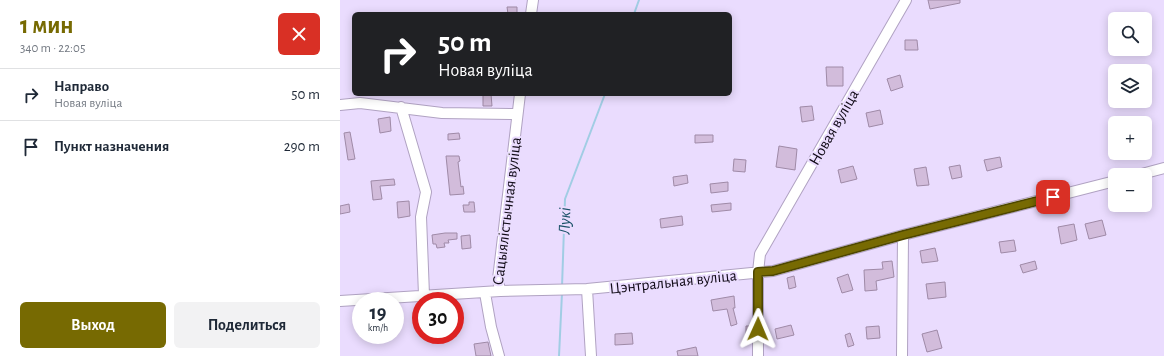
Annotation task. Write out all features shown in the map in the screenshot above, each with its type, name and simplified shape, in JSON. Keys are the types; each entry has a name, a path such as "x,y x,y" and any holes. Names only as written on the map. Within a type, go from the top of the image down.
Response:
{"street":[{"path":"531,12 533,0"},
{"name":"Новая вуліца","path":"758,272 760,254 906,0"},
{"name":"Сацыялістычная вуліца","path":"464,294 500,291 498,279 520,96"},
{"path":"340,105 360,103 442,113 517,114"},
{"path":"400,107 426,192 421,217 424,292"},
{"path":"1152,171 1164,168"},
{"path":"758,272 780,269 903,235 1108,183"},
{"path":"902,356 903,235"},
{"name":"Цэнтральная вуліца","path":"500,291 587,290 758,272 758,356"},
{"path":"587,290 592,356"},
{"path":"485,293 491,327 499,356"},
{"name":"Сацыялістычная вуліца","path":"340,301 412,296"}],"building":[{"path":"928,0 960,0 960,3 930,9"},
{"path":"507,7 517,7 517,12 508,12"},
{"path":"905,40 917,40 918,50 905,50"},
{"path":"826,67 843,67 843,86 827,86"},
{"path":"900,75 903,87 891,91 887,79"},
{"path":"483,96 491,96 492,106 483,106"},
{"path":"812,106 814,120 802,122 800,107"},
{"path":"880,110 883,124 869,127 866,113"},
{"path":"390,117 391,131 380,133 378,119"},
{"path":"350,132 355,159 348,160 344,133"},
{"path":"459,133 460,139 448,140 448,134"},
{"path":"695,135 713,135 713,142 695,143"},
{"path":"779,146 797,149 795,170 776,167"},
{"path":"446,156 459,156 460,161 458,162 461,187 463,186 464,194 450,195"},
{"path":"1000,157 1002,167 987,171 984,160"},
{"path":"734,159 746,160 745,172 733,171"},
{"path":"960,165 962,177 952,179 949,167"},
{"path":"853,166 857,179 841,183 838,170"},
{"path":"926,167 929,185 917,186 914,169"},
{"path":"687,175 688,183 674,186 673,177"},
{"path":"394,179 395,185 380,186 382,199 373,200 371,181"},
{"path":"728,182 728,191 711,193 710,184"},
{"path":"409,201 410,216 398,218 397,202"},
{"path":"469,202 474,202 475,212 464,212 463,205 469,205"},
{"path":"731,203 731,210 712,212 711,205"},
{"path":"349,204 350,212 340,214 340,206"},
{"path":"682,216 683,225 661,228 660,219"},
{"path":"1102,220 1106,235 1089,239 1085,224"},
{"path":"1074,224 1077,240 1061,244 1058,227"},
{"path":"457,233 457,239 448,240 449,243 444,243 445,247 437,248 436,244 433,244 432,235"},
{"path":"470,235 471,248 462,249 461,236"},
{"path":"1014,240 1016,251 1001,253 999,242"},
{"path":"935,248 938,261 922,263 920,251"},
{"path":"892,261 894,277 876,281 877,290 865,291 864,270 883,269 882,262"},
{"path":"1035,261 1037,269 1023,273 1020,265"},
{"path":"848,274 853,290 842,293 837,278"},
{"path":"794,276 796,287 789,289 787,278"},
{"path":"945,282 946,297 928,299 926,284"},
{"path":"734,296 735,308 733,308 737,324 731,326 727,309 713,311 711,300"},
{"path":"791,325 794,335 777,339 775,329"},
{"path":"746,326 752,326 752,336 746,336"},
{"path":"879,326 880,338 867,339 866,327"},
{"path":"937,330 942,348 927,352 922,334"},
{"path":"632,333 633,344 615,345 615,334"},
{"path":"850,333 854,345 848,347 845,335"},
{"path":"488,342 491,356 476,356 474,344"},
{"path":"696,347 698,356 678,356 677,351"}],"waterway":[{"name":"Лукі","path":"635,12 639,0"},
{"name":"Лукі","path":"562,287 565,199 604,96"},
{"name":"Лукі","path":"559,356 562,293"}],"route":[{"path":"758,329 758,272 773,271 903,235 1053,197"}]}
